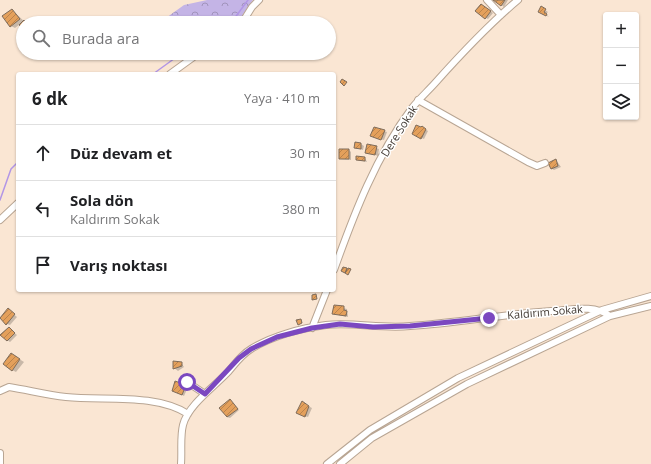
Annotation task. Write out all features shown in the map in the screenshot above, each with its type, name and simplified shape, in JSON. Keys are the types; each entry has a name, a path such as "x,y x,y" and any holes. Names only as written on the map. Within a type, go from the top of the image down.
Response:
{"street":[{"path":"246,16 259,0"},
{"path":"487,0 500,15"},
{"name":"Dere Sokak","path":"336,265 365,190 383,154 418,100 458,56 500,15 518,0"},
{"path":"173,72 189,60"},
{"path":"418,100 524,160 537,166 546,163"},
{"path":"0,220 16,205"},
{"path":"312,328 326,292"},
{"name":"Kaldırım Sokak","path":"181,464 183,426 188,414 239,358 251,349 277,337 312,328 340,324 373,327 410,326 489,318 526,312 585,308 602,310 651,296"},
{"path":"340,464 372,438 433,402 528,354 610,316 651,306"},
{"path":"327,464 370,430 444,385 602,310 610,316"},
{"path":"187,382 205,394"},
{"path":"0,391 8,387 68,397 159,403 177,407 188,414"},
{"path":"0,453 0,464"}],"green space":[{"path":"207,0 253,0 242,16 169,16 184,5"}],"building":[{"path":"493,0 505,0 501,6"},
{"path":"481,4 491,11 485,19 475,11"},
{"path":"541,6 546,9 544,12 547,14 546,16 538,12"},
{"path":"12,9 18,16 16,16 16,22 10,27 2,16"},
{"path":"342,79 347,82 344,86 340,82"},
{"path":"416,125 422,126 426,129 421,139 412,134"},
{"path":"374,127 385,130 381,140 370,136"},
{"path":"355,142 361,143 361,149 354,148"},
{"path":"367,144 377,146 375,155 365,153"},
{"path":"339,149 349,149 349,159 339,159"},
{"path":"356,156 365,157 365,161 356,160"},
{"path":"556,159 558,166 551,169 548,163"},
{"path":"343,267 347,268 345,273 341,271"},
{"path":"348,268 351,269 348,275 345,273"},
{"path":"316,294 317,299 312,300 312,295"},
{"path":"334,305 344,306 344,310 347,311 346,316 332,314"},
{"path":"8,308 15,314 6,325 0,318"},
{"path":"301,319 302,323 298,325 296,320"},
{"path":"9,327 15,333 7,341 0,335"},
{"path":"11,353 20,359 12,371 3,364"},
{"path":"173,361 182,362 182,366 173,369"},
{"path":"175,381 186,385 182,395 172,391"},
{"path":"230,399 238,409 227,417 219,408"},
{"path":"302,401 309,406 305,417 296,413"}],"waterway":[{"path":"236,16 248,0"},
{"path":"156,72 172,60"},
{"path":"0,200 11,169 16,164"}],"route":[{"path":"187,382 205,394 228,372 239,358 251,349 277,337 324,325 340,324 390,328 489,318"}]}
